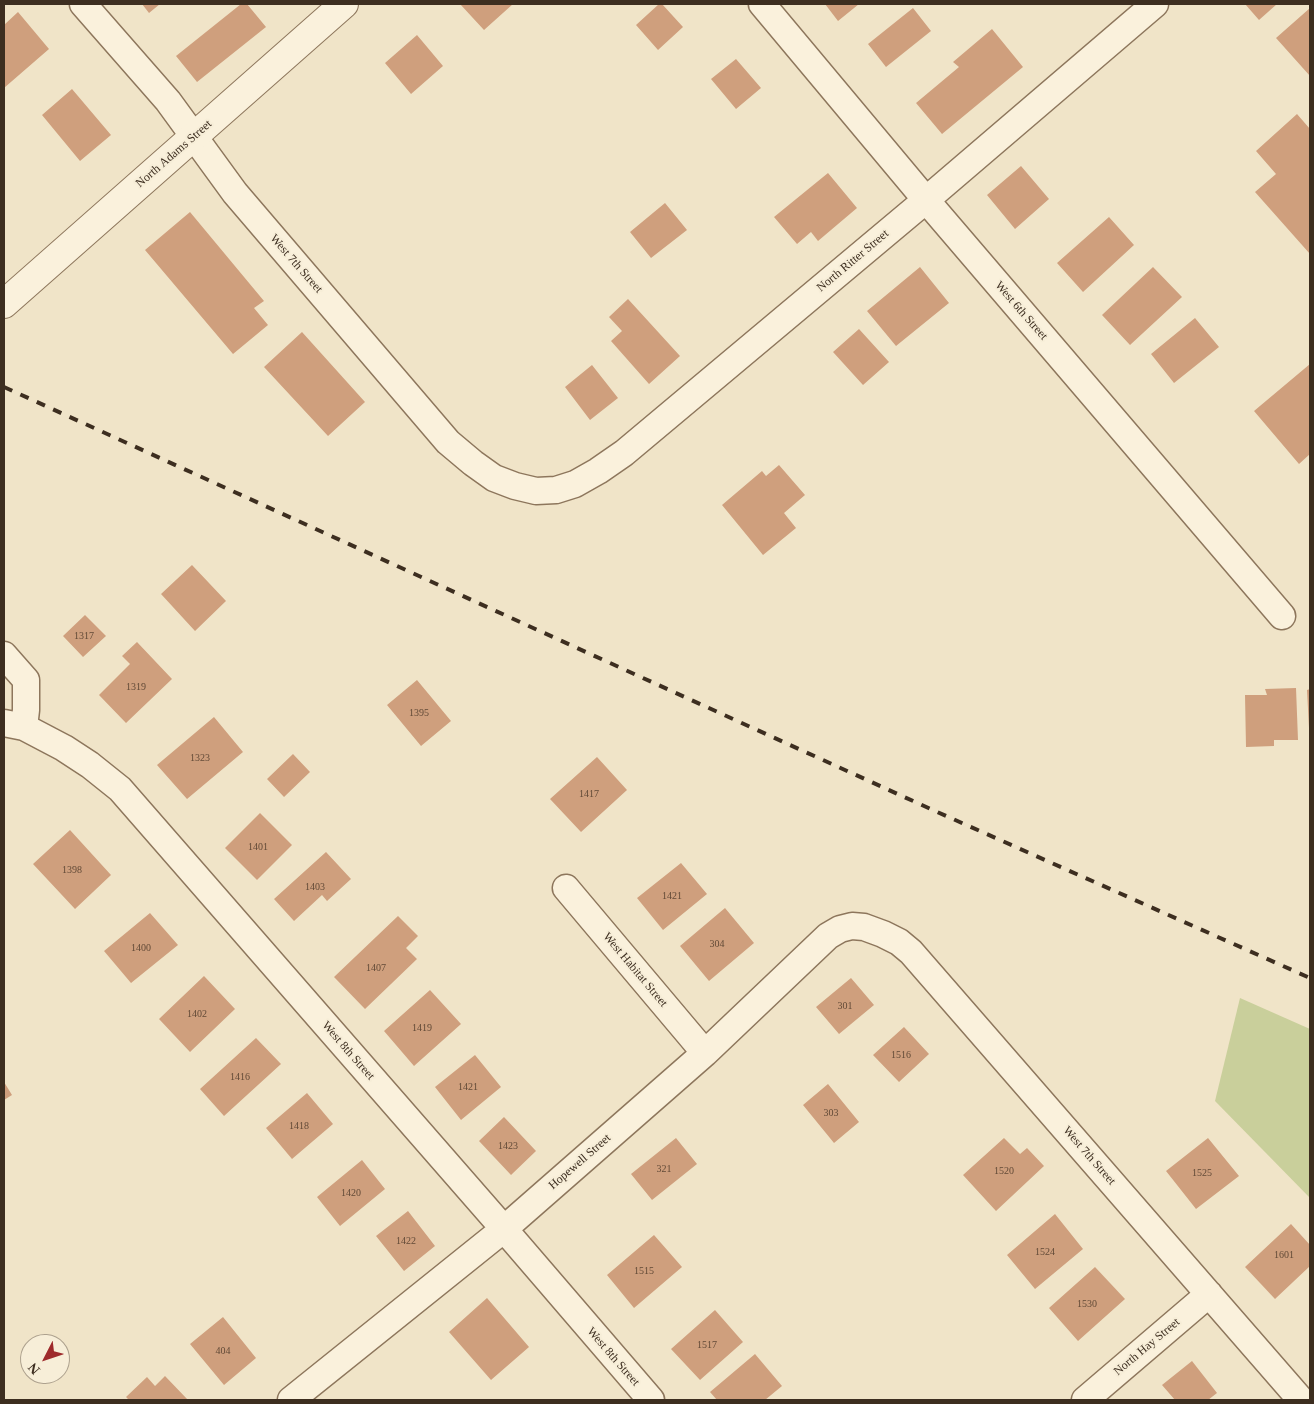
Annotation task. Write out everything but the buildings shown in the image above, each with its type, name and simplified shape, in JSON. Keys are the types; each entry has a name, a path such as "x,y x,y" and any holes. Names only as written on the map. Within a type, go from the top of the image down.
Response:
{"street":[{"name":"West 7th Street","path":"83,4 168,101 235,194 448,442 494,478 536,491"},
{"name":"North Adams Street","path":"4,304 344,4"},
{"name":"West 6th Street","path":"762,4 926,200 1282,616"},
{"name":"North Ritter Street","path":"536,491 556,490 575,484 624,453 926,200 1155,4"},
{"name":"West 8th Street","path":"4,655 26,680 26,710 14,725 64,748 90,765 120,789 651,1400"},
{"name":"West Habitat Street","path":"566,888 705,1052"},
{"name":"Hopewell Street","path":"291,1400 504,1229 705,1052 828,936 840,929 852,926 864,927"},
{"name":"West 7th Street","path":"864,927 899,942 911,952 1301,1400"},
{"name":"North Hay Street","path":"1085,1400 1209,1294"}],"green space":[{"path":"1240,998 1310,1029 1310,1198 1215,1101"}],"railway":[{"path":"4,387 935,811 1310,978"}]}
